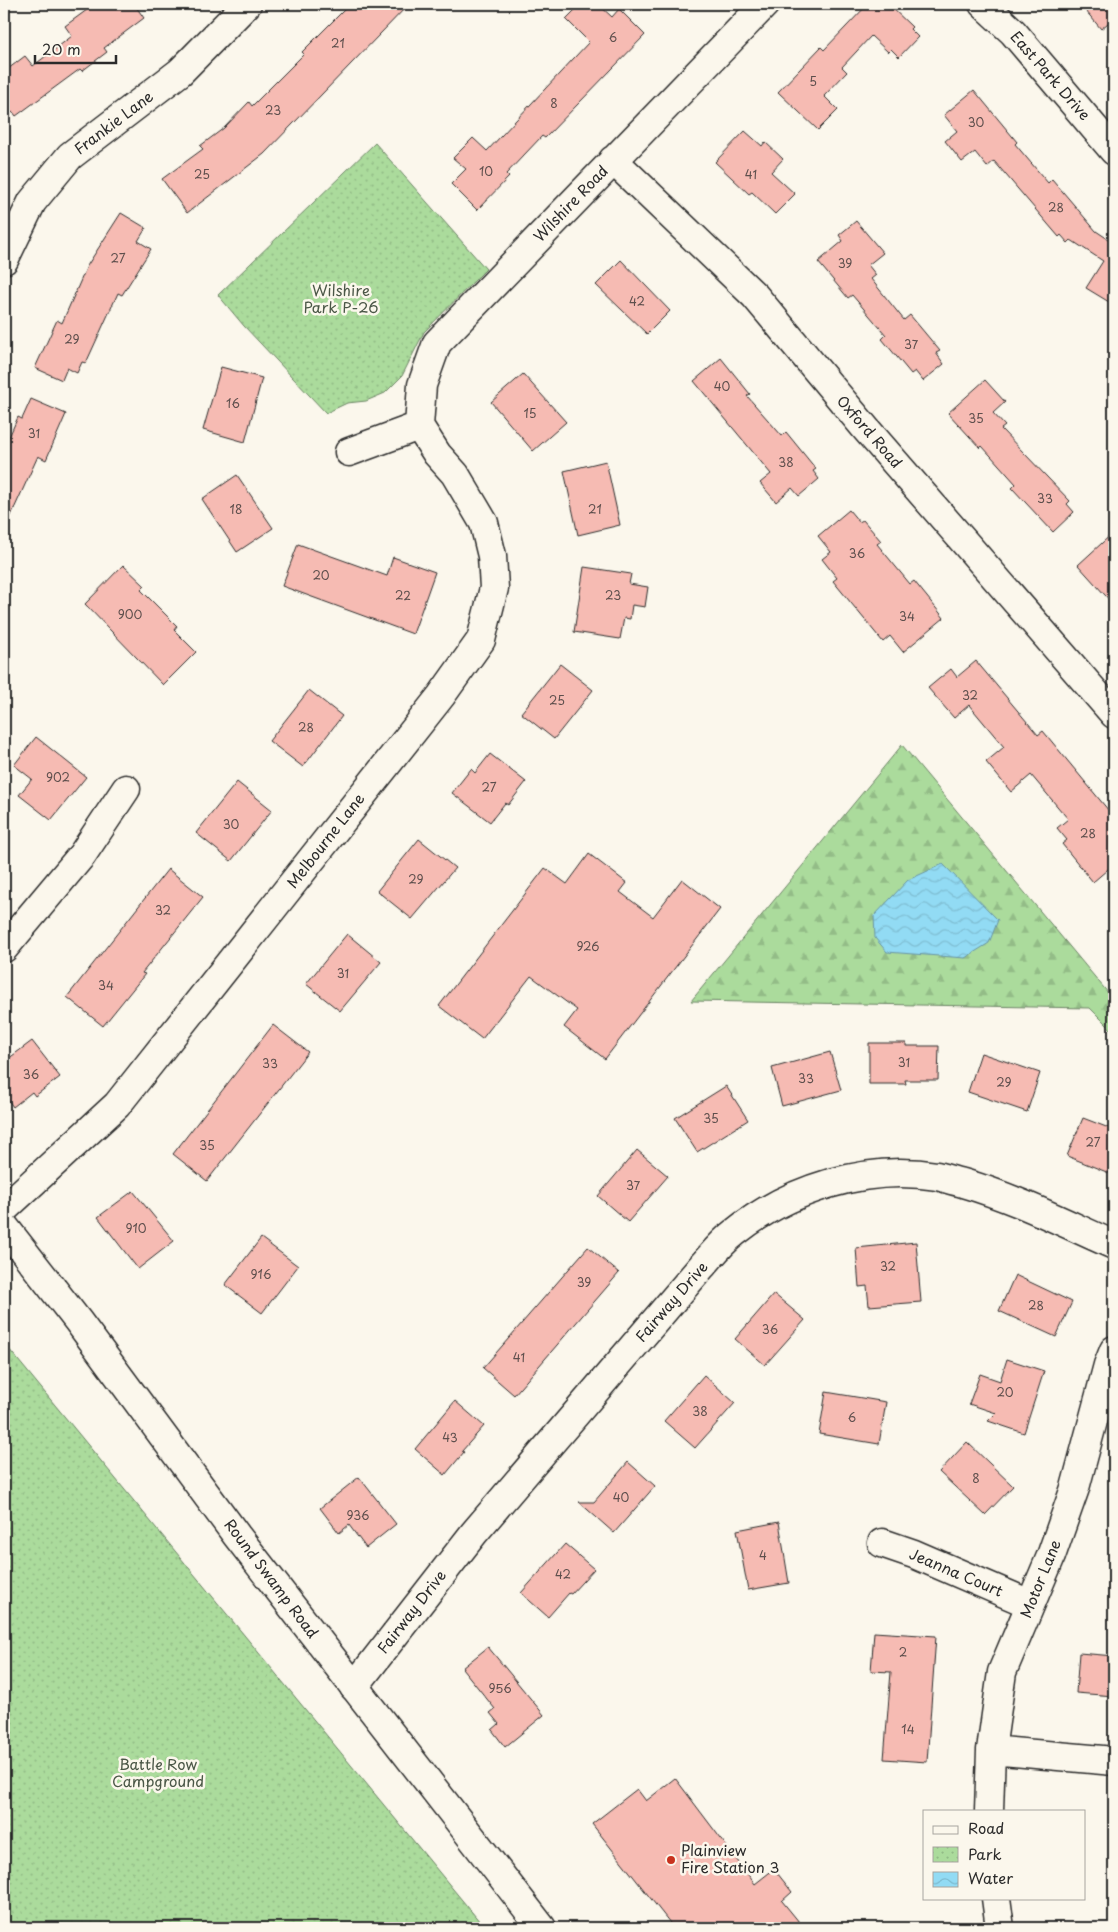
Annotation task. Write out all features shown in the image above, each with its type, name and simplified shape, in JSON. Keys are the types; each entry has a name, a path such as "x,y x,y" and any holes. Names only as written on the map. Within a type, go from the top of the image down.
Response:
{"street":[{"name":"Frankie Lane","path":"4,260 32,202 70,156 180,72 247,4"},
{"name":"Wilshire Road","path":"419,426 422,385 437,343 765,4"},
{"name":"East Park Drive","path":"983,4 1013,32 1114,151"},
{"name":"Oxford Road","path":"613,160 755,296 866,429 1114,714"},
{"path":"350,452 419,426"},
{"name":"Melbourne Lane","path":"4,1209 117,1105 441,696 480,640 494,588 492,556 484,523 455,474 437,454 419,426"},
{"path":"4,948 82,855 126,789"},
{"name":"Fairway Drive","path":"354,1687 474,1533 702,1266 733,1234 776,1204 806,1190 852,1178 897,1174 937,1176 992,1192 1114,1245"},
{"name":"Round Swamp Road","path":"4,1226 78,1321 237,1536 542,1928"},
{"name":"Motor Lane","path":"989,1810 991,1750 1002,1672 1051,1556 1075,1488 1108,1365 1114,1350"},
{"name":"Jeanna Court","path":"882,1543 914,1554 1030,1604"},
{"path":"991,1750 1114,1762"},
{"path":"996,1900 1000,1928"}],"green space":[{"name":"Wilshire Park P-26","path":"375,143 486,269 424,332 402,376 385,393 366,401 347,403 326,413 244,326 218,295"},
{"path":"902,745 1114,1000 1114,1032 1090,1008 691,1001"},
{"name":"Battle Row Campground","path":"4,1343 485,1928 4,1928"}],"water":[{"path":"943,864 998,920 989,943 965,958 887,952 875,938 874,916 908,880"}],"building":[{"path":"95,4 134,4 144,18 104,48 107,52 82,71 80,69 16,116 13,112 4,118 4,72 25,56 33,66 72,36 65,26"},
{"path":"350,4 409,4 264,154 187,213 162,179 203,149 200,146 224,128 249,102 252,106"},
{"path":"581,4 598,4 612,17 619,9 645,35 545,138 542,136 506,174 509,177 477,210 451,184 466,169 453,158 473,138 487,151 589,42 566,19"},
{"path":"868,4 888,4 912,27 910,29 918,37 899,57 891,49 888,52 871,36 842,67 847,72 824,96 838,110 818,130 778,92 821,47 824,50"},
{"path":"1080,4 1114,4 1114,18 1101,29"},
{"path":"974,90 1017,142 1015,144 1048,183 1052,179 1096,231 1114,243 1114,305 1086,288 1103,261 1071,240 1068,243 1061,235 1059,237 994,161 987,167 975,152 962,162 945,141 957,131 944,115"},
{"path":"745,131 762,146 765,142 783,159 771,172 795,194 775,214 752,192 749,194 715,162"},
{"path":"121,213 146,228 138,241 151,249 122,295 118,293 86,363 82,362 77,373 67,368 62,380 35,368 57,320 62,323 87,266"},
{"path":"856,221 883,253 868,265 876,275 871,279 904,320 910,315 940,351 936,353 944,364 923,381 915,371 911,374 882,339 886,335 852,295 848,298 818,262 843,241 839,235"},
{"path":"621,260 670,311 647,334 596,285"},
{"path":"721,358 750,394 747,396 782,436 786,432 816,469 813,471 819,479 799,496 792,488 776,502 760,483 771,474 694,381"},
{"path":"221,367 262,378 245,442 203,430"},
{"path":"523,374 566,422 533,451 491,402"},
{"path":"985,380 1005,402 993,413 1005,426 1001,429 1070,501 1067,504 1074,512 1053,532 1012,488 1016,484 982,446 980,448 948,413"},
{"path":"31,399 66,414 46,460 38,456 4,531 4,448 18,417 22,419"},
{"path":"606,461 620,525 578,535 564,471"},
{"path":"237,475 273,528 237,552 202,499"},
{"path":"849,510 859,522 863,520 881,541 877,544 910,584 914,581 944,618 903,652 890,636 883,642 833,581 837,578 822,559 831,552 818,536"},
{"path":"1114,532 1114,605 1078,565"},
{"path":"298,544 387,576 393,557 435,572 413,634 282,586"},
{"path":"123,565 145,586 141,590 177,626 174,630 196,652 163,685 85,604"},
{"path":"584,567 631,574 629,584 648,587 645,607 632,605 630,619 624,618 620,639 574,632"},
{"path":"976,661 1038,735 1043,731 1114,817 1114,864 1093,882 1062,844 1067,840 1057,828 1068,819 1031,775 1011,792 986,762 1004,747 969,705 954,718 928,688 951,669 957,677"},
{"path":"560,664 593,690 554,739 521,713"},
{"path":"309,690 342,716 303,767 269,741"},
{"path":"36,737 86,777 51,820 19,795 32,779 14,765"},
{"path":"490,754 526,782 508,805 505,803 490,822 452,793 471,769 475,773"},
{"path":"237,782 272,810 231,861 196,833"},
{"path":"419,839 455,868 412,919 377,891"},
{"path":"589,854 627,883 620,892 653,917 682,879 720,909 605,1059 564,1027 577,1010 531,976 482,1039 439,1006 545,868 567,884"},
{"path":"168,869 203,897 142,973 145,974 103,1026 67,997"},
{"path":"347,934 381,962 340,1011 306,984"},
{"path":"273,1025 308,1052 207,1181 173,1154"},
{"path":"32,1041 60,1077 35,1096 32,1092 13,1107 4,1094 4,1062"},
{"path":"869,1043 906,1043 906,1046 939,1046 938,1080 905,1080 906,1084 869,1084"},
{"path":"830,1052 841,1090 782,1106 772,1068"},
{"path":"981,1053 1040,1073 1027,1112 968,1092"},
{"path":"726,1086 748,1120 697,1152 675,1118"},
{"path":"1083,1118 1114,1130 1114,1175 1067,1156"},
{"path":"637,1150 668,1176 628,1222 598,1196"},
{"path":"133,1191 174,1241 138,1269 98,1217"},
{"path":"261,1238 298,1266 262,1313 225,1285"},
{"path":"916,1242 921,1302 869,1306 867,1286 859,1287 856,1248"},
{"path":"588,1247 619,1273 514,1395 483,1368"},
{"path":"1015,1275 1072,1302 1056,1337 999,1311"},
{"path":"774,1294 805,1320 765,1365 735,1339"},
{"path":"1007,1359 1044,1371 1024,1433 988,1421 996,1413 969,1404 980,1374 1000,1381"},
{"path":"704,1375 735,1403 695,1448 664,1421"},
{"path":"826,1392 886,1402 879,1444 819,1434"},
{"path":"455,1401 484,1426 462,1451 464,1452 445,1475 415,1449"},
{"path":"967,1442 1013,1486 985,1515 939,1472"},
{"path":"628,1462 655,1486 614,1533 579,1502 594,1502"},
{"path":"359,1477 396,1524 366,1548 349,1525 339,1533 320,1508"},
{"path":"779,1522 789,1583 748,1590 737,1530"},
{"path":"565,1544 594,1569 548,1617 521,1593"},
{"path":"874,1632 936,1636 927,1762 884,1759 891,1672 871,1671"},
{"path":"488,1647 544,1715 505,1747 492,1730 499,1724 490,1713 495,1709 462,1668"},
{"path":"1079,1653 1114,1656 1114,1696 1076,1693"},
{"name":"Plainview Fire Station 3","path":"675,1778 755,1884 774,1869 792,1892 782,1901 804,1928 674,1928 592,1824 637,1789 646,1801"}],"place":[{"name":"Plainview Fire Station 3","path":"671,1860"}]}
